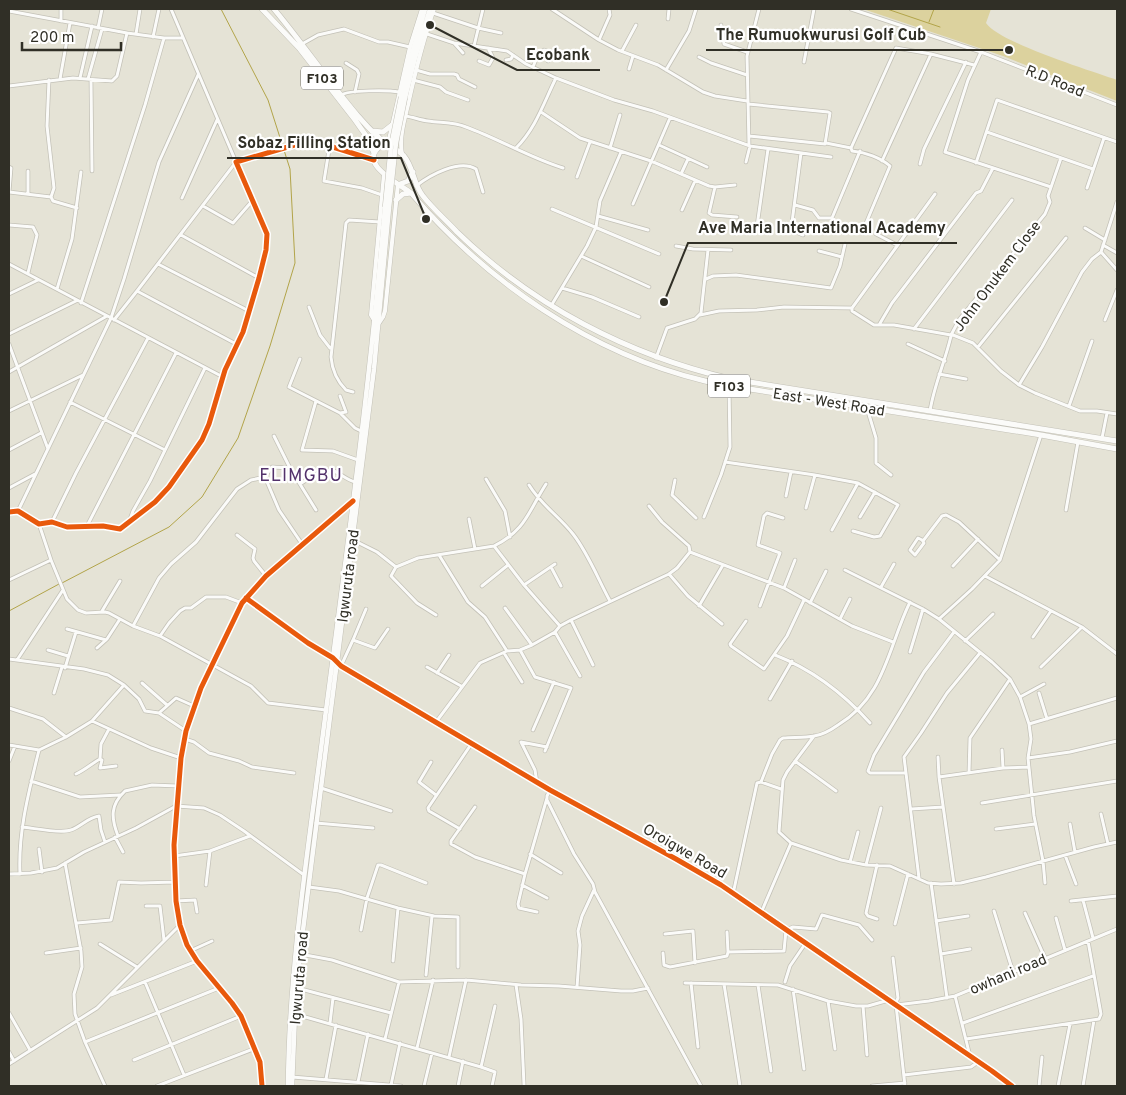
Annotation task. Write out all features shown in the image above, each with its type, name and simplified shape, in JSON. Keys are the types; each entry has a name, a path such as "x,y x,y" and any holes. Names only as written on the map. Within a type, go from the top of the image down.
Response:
{"main road":[{"name":"F103","path":"262,9 371,130 387,143"},
{"name":"F103","path":"274,9 302,44 367,136 374,153"},
{"name":"Igwuruta road","path":"288,1086 290,1016 339,664 377,322 387,208 402,96 412,50 426,9"},
{"name":"Igwuruta road","path":"402,96 433,10"},
{"path":"371,130 383,132 392,125"},
{"path":"374,160 376,149 387,143 402,154"},
{"name":"East - West Road","path":"402,154 410,164 416,186 466,246 551,306 595,331 656,358 706,373 746,382 1117,441"},
{"name":"East - West Road","path":"374,160 384,174 411,193 509,285 568,325 645,362 704,381 729,386 1041,435 1117,449"},
{"path":"399,184 408,181 413,172"},
{"path":"396,200 402,194 411,193"},
{"name":"Igwuruta road","path":"292,1086 294,1014 305,875 361,431 377,322"}],"street":[{"path":"61,9 61,21"},
{"path":"92,171 90,80 102,9"},
{"path":"136,34 140,9"},
{"path":"152,37 159,9"},
{"path":"9,512 18,512 39,524 52,522 67,527 108,526 120,530 155,502 169,487 202,440 209,424 223,377 238,345 259,278 266,250 267,234 171,9"},
{"path":"387,143 402,96 410,47 422,9"},
{"path":"474,46 483,9"},
{"path":"552,9 599,40 666,70 709,94 748,102 830,112 826,142"},
{"path":"599,40 610,15 609,9"},
{"path":"668,19 670,9"},
{"path":"666,70 689,30 696,9"},
{"path":"746,162 750,146 747,52 758,9"},
{"path":"804,62 814,9"},
{"name":"R.D Road","path":"851,9 981,52 1117,105"},
{"path":"9,11 20,10 100,29 152,37 183,38"},
{"path":"402,154 400,145 405,116 433,10 478,28 501,33"},
{"path":"60,79 70,23"},
{"path":"622,51 636,25"},
{"path":"721,25 724,44 747,52"},
{"path":"80,78 92,26"},
{"path":"302,44 318,35 344,30 379,42 410,47"},
{"path":"9,86 60,79 80,78 107,81 115,79 127,33"},
{"path":"427,34 454,42 507,51 556,78 614,100 750,146 831,158"},
{"path":"81,303 145,106 164,38"},
{"path":"454,42 463,53"},
{"path":"479,61 489,65 493,58 488,48"},
{"path":"851,148 896,48 931,54 974,65"},
{"path":"533,67 537,57 544,50 552,53 548,61"},
{"path":"981,52 974,65 945,152 1050,187 1061,158"},
{"path":"882,161 931,54"},
{"path":"506,60 514,55"},
{"path":"629,69 633,56"},
{"path":"699,57 747,75"},
{"path":"920,164 924,149 966,62"},
{"path":"346,63 360,74 355,92"},
{"path":"416,70 430,74 454,74 459,79 475,87"},
{"path":"18,512 110,318 124,279 159,162 198,75"},
{"path":"516,148 529,133 541,112 556,78"},
{"path":"49,80 47,126 54,188 51,197"},
{"path":"413,80 440,87 446,92 468,100"},
{"path":"341,95 344,93 376,90 402,96"},
{"path":"976,163 996,102 1000,100 1117,142"},
{"path":"541,112 571,133 590,142 651,161 715,187 735,185"},
{"path":"610,148 620,115"},
{"path":"405,116 466,127 542,161 563,168"},
{"path":"633,204 670,118"},
{"path":"182,198 217,119"},
{"path":"987,132 1093,170"},
{"path":"749,136 823,144 826,142 851,148 852,151 860,151 889,165 890,168 864,228"},
{"path":"1087,188 1104,138"},
{"path":"9,372 110,318 137,291 236,162 305,142 317,142 374,160"},
{"path":"577,177 590,142"},
{"path":"659,145 707,167"},
{"path":"332,148 330,148 328,154 324,181 362,188 382,195"},
{"path":"757,226 768,149"},
{"path":"795,205 813,210 819,218 832,218 860,151"},
{"path":"551,306 581,256 596,226 600,201 621,152"},
{"path":"792,230 801,153"},
{"path":"681,174 688,159"},
{"path":"416,186 426,178 441,171 465,166 476,169 483,192"},
{"path":"9,167 11,168 9,192 51,197 53,201 77,208"},
{"path":"879,325 892,303 976,193 980,191 993,168"},
{"path":"28,171 28,194"},
{"path":"57,289 72,238 81,172"},
{"path":"384,174 371,315 377,322 384,317 399,184"},
{"path":"682,210 696,180"},
{"path":"715,187 709,213 712,215 737,217"},
{"name":"John Onukem Close","path":"930,411 951,335 959,320 1042,216 1046,214 1050,202 1048,196 1050,187"},
{"path":"852,308 897,245 926,209 935,194"},
{"path":"203,206 233,223 253,200"},
{"path":"914,329 1012,200"},
{"path":"1019,384 1042,347 1082,272 1092,259 1101,252 1117,202"},
{"path":"552,209 659,254"},
{"path":"598,216 648,230"},
{"path":"353,392 346,390 336,377 332,364 331,349 346,223 349,220 380,222"},
{"path":"9,225 33,227 38,235 28,273"},
{"path":"792,225 796,232 803,235"},
{"path":"1084,228 1104,240"},
{"path":"876,234 897,245"},
{"path":"180,235 259,278"},
{"path":"978,347 1065,240"},
{"path":"706,279 736,275 831,288 845,244"},
{"path":"1103,245 1117,253"},
{"path":"676,246 708,250 731,250"},
{"path":"700,315 706,279 708,250"},
{"path":"819,252 842,257"},
{"path":"1101,252 1117,270"},
{"path":"581,256 649,287"},
{"path":"9,264 223,377"},
{"path":"158,264 248,311"},
{"path":"9,294 39,279"},
{"path":"562,288 592,297 639,317"},
{"path":"1106,320 1117,290"},
{"path":"137,291 238,345"},
{"path":"9,334 76,301"},
{"path":"309,307 320,335 331,349"},
{"path":"656,358 667,328 714,311 784,307 852,308"},
{"path":"852,308 852,311 874,325 894,325 967,339 978,347 1001,371 1019,384 1046,398 1083,412 1117,414"},
{"path":"52,522 148,338"},
{"path":"1069,406 1092,341"},
{"path":"9,344 48,449"},
{"path":"908,344 944,360"},
{"path":"87,526 176,353"},
{"path":"300,358 289,387 340,414 361,431"},
{"path":"129,523 205,368"},
{"path":"939,374 966,379"},
{"path":"9,411 84,375"},
{"path":"704,517 721,476 731,441 729,386"},
{"path":"340,396 346,412 340,414"},
{"path":"316,401 302,450 333,451 358,460"},
{"path":"70,402 165,450"},
{"path":"866,408 876,438 876,463 891,476"},
{"path":"1102,439 1107,412"},
{"path":"9,450 42,433"},
{"path":"939,619 1000,560 1041,435"},
{"path":"274,436 290,468 316,510"},
{"path":"1066,510 1078,442"},
{"path":"725,462 858,483 895,502 898,506 880,536 874,537 853,532"},
{"path":"133,626 159,578 171,564 196,542 237,489 251,480 265,476 272,467 290,468"},
{"path":"300,484 327,470 334,471 349,481 355,482"},
{"path":"786,496 791,472"},
{"path":"9,488 36,474"},
{"path":"806,508 814,475"},
{"path":"265,476 279,510 302,544"},
{"path":"486,479 504,511 510,538"},
{"path":"675,480 672,495 696,518"},
{"path":"832,530 858,483"},
{"path":"436,615 418,603 392,576 396,567 414,560 494,546 510,538 521,527 546,484"},
{"path":"529,485 537,498 572,533 587,556 610,601"},
{"path":"860,518 875,492"},
{"path":"262,1086 262,1068 256,1048 241,1016 196,961 180,925 176,901 174,856 176,806 181,758 186,731 194,706 242,604 266,576 352,501"},
{"path":"436,722 480,663 506,652 520,650 532,645 571,620 610,601 652,584 677,568 690,552 689,546 662,522 649,506"},
{"path":"760,606 780,553 760,546 758,543 764,516 767,513 783,518"},
{"path":"132,514 136,517"},
{"path":"923,541 917,538 910,552 916,555 923,541 943,514 959,522 1000,560"},
{"path":"469,519 475,549"},
{"path":"39,524 63,588 71,604 78,610 86,613 102,612 114,615 133,626 160,636 251,686 268,703 326,710"},
{"path":"237,535 255,549 253,558 266,576"},
{"path":"953,566 978,539"},
{"path":"353,540 377,552 396,567"},
{"path":"494,546 524,585 560,626"},
{"path":"690,552 784,588 840,619 893,642"},
{"path":"439,555 468,602 485,616 522,682"},
{"path":"9,580 28,569 51,560"},
{"path":"784,588 794,560"},
{"path":"881,587 894,564"},
{"path":"482,586 508,565"},
{"path":"699,606 723,565"},
{"path":"524,585 553,566 561,586"},
{"path":"846,570 910,602 939,619 1010,679 1020,697 1029,724 1031,738 1028,758 1035,824 1046,883"},
{"path":"810,603 826,571"},
{"path":"669,574 677,585 699,606 722,624"},
{"path":"985,576 1082,627 1117,654"},
{"path":"102,612 120,581"},
{"path":"17,660 63,588"},
{"path":"160,636 169,622 180,611 185,608 191,608 206,597 226,597 242,604"},
{"path":"246,598 303,640 333,658"},
{"path":"840,619 850,599"},
{"path":"746,621 730,644 763,670 791,628 804,600"},
{"path":"733,894 756,786 758,782 761,782 772,754 780,740 814,736 832,729 854,716 881,679 893,642 910,602"},
{"path":"505,608 532,645"},
{"path":"339,664 353,640 366,609"},
{"path":"910,652 923,609"},
{"path":"1033,637 1051,611"},
{"path":"965,641 993,614"},
{"path":"97,648 106,640 120,619"},
{"path":"571,620 593,665"},
{"path":"1041,667 1082,627"},
{"path":"67,629 106,640"},
{"path":"353,640 375,648 388,629"},
{"path":"54,693 76,632"},
{"path":"555,632 580,676"},
{"path":"905,773 888,774 868,771 874,755 924,672 954,632"},
{"path":"48,650 68,656"},
{"path":"520,650 534,676 571,688 546,749 521,742 535,770 537,783"},
{"path":"918,878 904,757 947,692 980,653"},
{"path":"775,654 792,661 824,682 859,710 870,723"},
{"path":"437,673 449,655"},
{"name":"Oroigwe Road","path":"333,658 339,664 537,783 676,859 733,894 1012,1086"},
{"path":"9,659 64,668 84,669 108,675 139,699 145,711 158,714 186,731"},
{"path":"770,700 792,661"},
{"path":"427,667 461,686"},
{"path":"969,773 970,738 1010,679"},
{"path":"534,730 554,682"},
{"path":"142,683 167,705"},
{"path":"1020,697 1044,684"},
{"path":"9,745 38,750 66,737 92,720 124,686"},
{"path":"1039,693 1047,718"},
{"path":"158,714 176,698 194,706"},
{"path":"1029,724 1117,698"},
{"path":"9,708 44,719 66,737"},
{"path":"92,720 150,748 181,758"},
{"path":"109,729 101,744 101,768 116,766"},
{"path":"814,736 784,776 781,789 779,832 791,843 850,862 895,867 931,883 954,884 1117,842"},
{"path":"184,739 194,742 209,753 239,761 252,767 294,773"},
{"path":"1028,758 1070,752 1117,741"},
{"path":"460,829 428,809 472,743"},
{"path":"9,761 14,746"},
{"path":"20,874 19,848 23,815 38,750"},
{"path":"1002,750 1003,768"},
{"path":"938,757 939,778 954,884"},
{"path":"76,774 84,771 100,759"},
{"path":"795,761 836,791"},
{"path":"431,762 419,782 436,795"},
{"path":"939,778 1003,768 1029,767"},
{"path":"982,803 1117,780"},
{"path":"31,781 80,797 121,795"},
{"path":"761,782 781,789"},
{"path":"123,852 113,821 114,805 121,795 129,788 178,786"},
{"path":"321,788 391,811"},
{"path":"537,912 518,908 518,904 524,874 550,790"},
{"path":"547,798 574,854 588,879 593,884 594,890 701,1086"},
{"path":"9,874 42,872 57,868 176,806 207,809 233,823 305,875"},
{"path":"475,807 451,841 451,844 476,857 524,874"},
{"path":"911,809 943,807"},
{"path":"866,864 881,808"},
{"path":"1101,814 1108,844"},
{"path":"22,827 68,832 85,823 88,818 99,816 105,842"},
{"path":"316,823 373,828"},
{"path":"996,829 1035,824"},
{"path":"1070,824 1075,852"},
{"path":"850,862 858,832"},
{"path":"174,856 210,851 250,836"},
{"path":"762,913 791,843"},
{"path":"39,850 42,872"},
{"path":"206,885 210,851"},
{"path":"530,854 561,873"},
{"path":"1065,855 1076,884"},
{"path":"65,863 81,948 82,967 74,994 77,1020 104,1086"},
{"path":"362,930 367,898 379,865 426,883"},
{"path":"877,865 866,913 868,916 877,919"},
{"path":"895,924 908,874"},
{"path":"76,922 111,920 119,882 175,882"},
{"path":"931,883 947,998"},
{"path":"522,885 547,898"},
{"path":"308,887 340,890 398,908 432,916 459,918 458,967"},
{"path":"577,987 580,945 578,931 582,916 594,890"},
{"path":"1071,901 1117,896"},
{"path":"176,901 195,900 196,912"},
{"path":"1083,900 1093,938"},
{"path":"146,906 160,906 164,941"},
{"path":"393,961 398,908"},
{"path":"994,911 1013,972"},
{"path":"1025,913 1044,958"},
{"path":"728,952 784,951 786,930 793,927 816,929 823,915 859,925 872,940"},
{"path":"426,974 432,916"},
{"path":"936,921 968,916"},
{"path":"1056,918 1065,950"},
{"path":"9,1064 97,1008 180,925"},
{"name":"owhani road","path":"895,1004 955,996 1117,929"},
{"path":"665,934 693,931 695,963"},
{"path":"663,953 663,963 666,967 726,956 728,952 727,932"},
{"path":"966,1039 1099,1019 1100,1014 1088,940"},
{"path":"190,951 212,941"},
{"path":"100,944 137,967"},
{"path":"785,982 790,966 805,944"},
{"path":"46,953 81,948"},
{"path":"941,954 970,949"},
{"path":"300,954 332,960 399,982 466,980 516,985 633,991 648,988"},
{"path":"872,1086 905,1084 895,1004 898,998 893,958"},
{"path":"111,995 196,961"},
{"path":"963,1023 1093,976"},
{"path":"417,1048 433,980"},
{"path":"449,1057 466,980"},
{"path":"146,982 184,1075"},
{"path":"385,1039 399,982"},
{"path":"685,983 778,985 828,1001 849,1005 863,1006 889,1000"},
{"path":"691,983 698,1047"},
{"path":"724,984 740,1086"},
{"path":"516,985 521,1019 524,1085"},
{"path":"758,985 771,1071"},
{"path":"85,1042 219,988"},
{"path":"297,988 391,1013"},
{"path":"793,989 804,1069"},
{"path":"955,996 970,1056"},
{"path":"330,1023 332,998"},
{"path":"828,1001 835,1049"},
{"path":"481,1067 494,1006"},
{"path":"863,1006 867,1055"},
{"path":"9,1013 30,1050"},
{"path":"294,1014 481,1067 494,1072 492,1086"},
{"path":"134,1060 241,1016"},
{"path":"1083,1086 1094,1020"},
{"path":"1058,1086 1070,1024"},
{"path":"326,1079 336,1025"},
{"path":"358,1082 368,1034"},
{"path":"391,1085 400,1043"},
{"path":"157,1086 256,1048"},
{"path":"9,1052 14,1061"},
{"path":"424,1086 432,1053"},
{"path":"1039,1086 1042,1057"},
{"path":"458,1086 463,1061"},
{"path":"904,1075 971,1067 978,1062"},
{"path":"292,1077 401,1086"}],"shaded area":[{"path":"863,9 991,9 986,23 994,31 1008,39 1067,63 1117,80 1117,101 1003,56"}],"waterway":[{"path":"62,583 169,527 202,497 238,438 270,346 295,263 290,169 268,100 221,9"},
{"path":"887,9 940,27"},
{"path":"929,22 934,9"},
{"path":"9,611 59,584"}],"cycle path":[{"path":"9,512 18,511 39,524 52,522 67,527 103,526 120,529 155,502 169,487 202,440 209,424 225,370 243,332 266,250 267,234 236,162 305,142 317,142 374,160"},
{"path":"262,1086 260,1062 241,1016 197,961 187,945 180,925 176,901 174,845 181,758 186,731 201,688 242,603 266,576 353,501"},
{"path":"246,598 308,643 333,658 341,666 550,790 721,885 1012,1086"}],"place":[{"name":"Ecobank","path":"430,25"},
{"name":"The Rumuokwurusi Golf Cub","path":"1009,50"},
{"name":"Sobaz Filling Station","path":"426,219"},
{"name":"Ave Maria International Academy","path":"664,302"}],"district":[{"name":"ELIMGBU","path":"301,475"}]}
